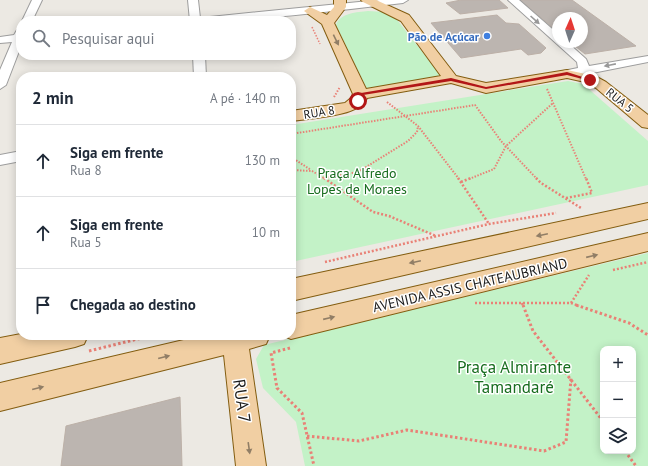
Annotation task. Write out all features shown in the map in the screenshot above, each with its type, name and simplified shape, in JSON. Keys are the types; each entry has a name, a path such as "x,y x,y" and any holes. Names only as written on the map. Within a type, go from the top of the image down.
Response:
{"main road":[{"path":"405,0 401,7 405,18 451,79"},
{"path":"370,2 405,18"},
{"path":"328,23 340,4"},
{"path":"310,11 321,16 328,23 361,94 451,79 486,88 567,74"},
{"name":"RUA 5","path":"567,74 590,80 601,85 648,123"},
{"name":"RUA 8","path":"296,115 349,107 358,101 361,94"},
{"path":"296,289 648,211"},
{"name":"AVENIDA ASSIS CHATEAUBRIAND","path":"296,336 648,242"},
{"path":"0,351 52,340"},
{"path":"0,397 230,340"},
{"name":"RUA 7","path":"242,340 251,466"}],"street":[{"path":"30,16 38,0"},
{"path":"193,0 195,16"},
{"path":"254,16 310,11 340,4 405,0"},
{"path":"513,0 552,35"},
{"path":"0,40 16,37"},
{"path":"0,85 16,46"},
{"path":"567,48 582,61 584,70"},
{"path":"567,74 648,59"},
{"path":"199,60 200,72"},
{"path":"0,160 16,157"}],"path":[{"path":"312,26 322,47"},
{"path":"542,78 592,193 565,198"},
{"path":"338,81 341,88"},
{"path":"378,91 390,107 406,116 418,126 461,182 489,224"},
{"path":"461,182 494,169 506,146 553,103"},
{"path":"296,133 475,105 506,146 541,183 582,208 574,210"},
{"path":"324,178 358,172 408,141 417,132 418,126"},
{"path":"296,160 373,212 389,216 437,236"},
{"path":"296,170 312,171"},
{"path":"320,263 489,224 559,212"},
{"path":"610,270 648,262"},
{"path":"571,303 588,275 595,274"},
{"path":"467,303 571,303 629,323 648,335"},
{"path":"522,303 533,331 601,418"},
{"path":"289,340 271,353 277,388 302,412 314,466"},
{"path":"307,436 359,441 407,430 544,451 566,442 571,378"},
{"path":"627,454 636,466"}],"green space":[{"path":"368,11 385,12 394,16 442,77 367,89 336,25 341,18 345,16"},
{"name":"Praça Alfredo Lopes de Moraes","path":"568,81 583,84 648,141 648,185 296,261 296,124"},
{"name":"Praça Almirante Tamandaré","path":"648,253 648,466 305,466 296,422 263,388 256,359 264,345 285,340 296,340 296,337"}],"building":[{"path":"461,0 499,0 508,8 460,14 446,3"},
{"path":"520,0 572,0 636,46 585,54 578,48 588,48 588,12 552,12 552,27"},
{"name":"Pão de Açúcar","path":"497,15 506,23 519,24 546,48 541,53 528,55 521,49 461,58 431,23"},
{"path":"180,397 182,466 61,466 66,426"}],"place":[{"name":"Pão de Açúcar","path":"487,36"}],"route":[{"path":"358,101 361,94 451,79 486,88 567,74 590,80"}]}
